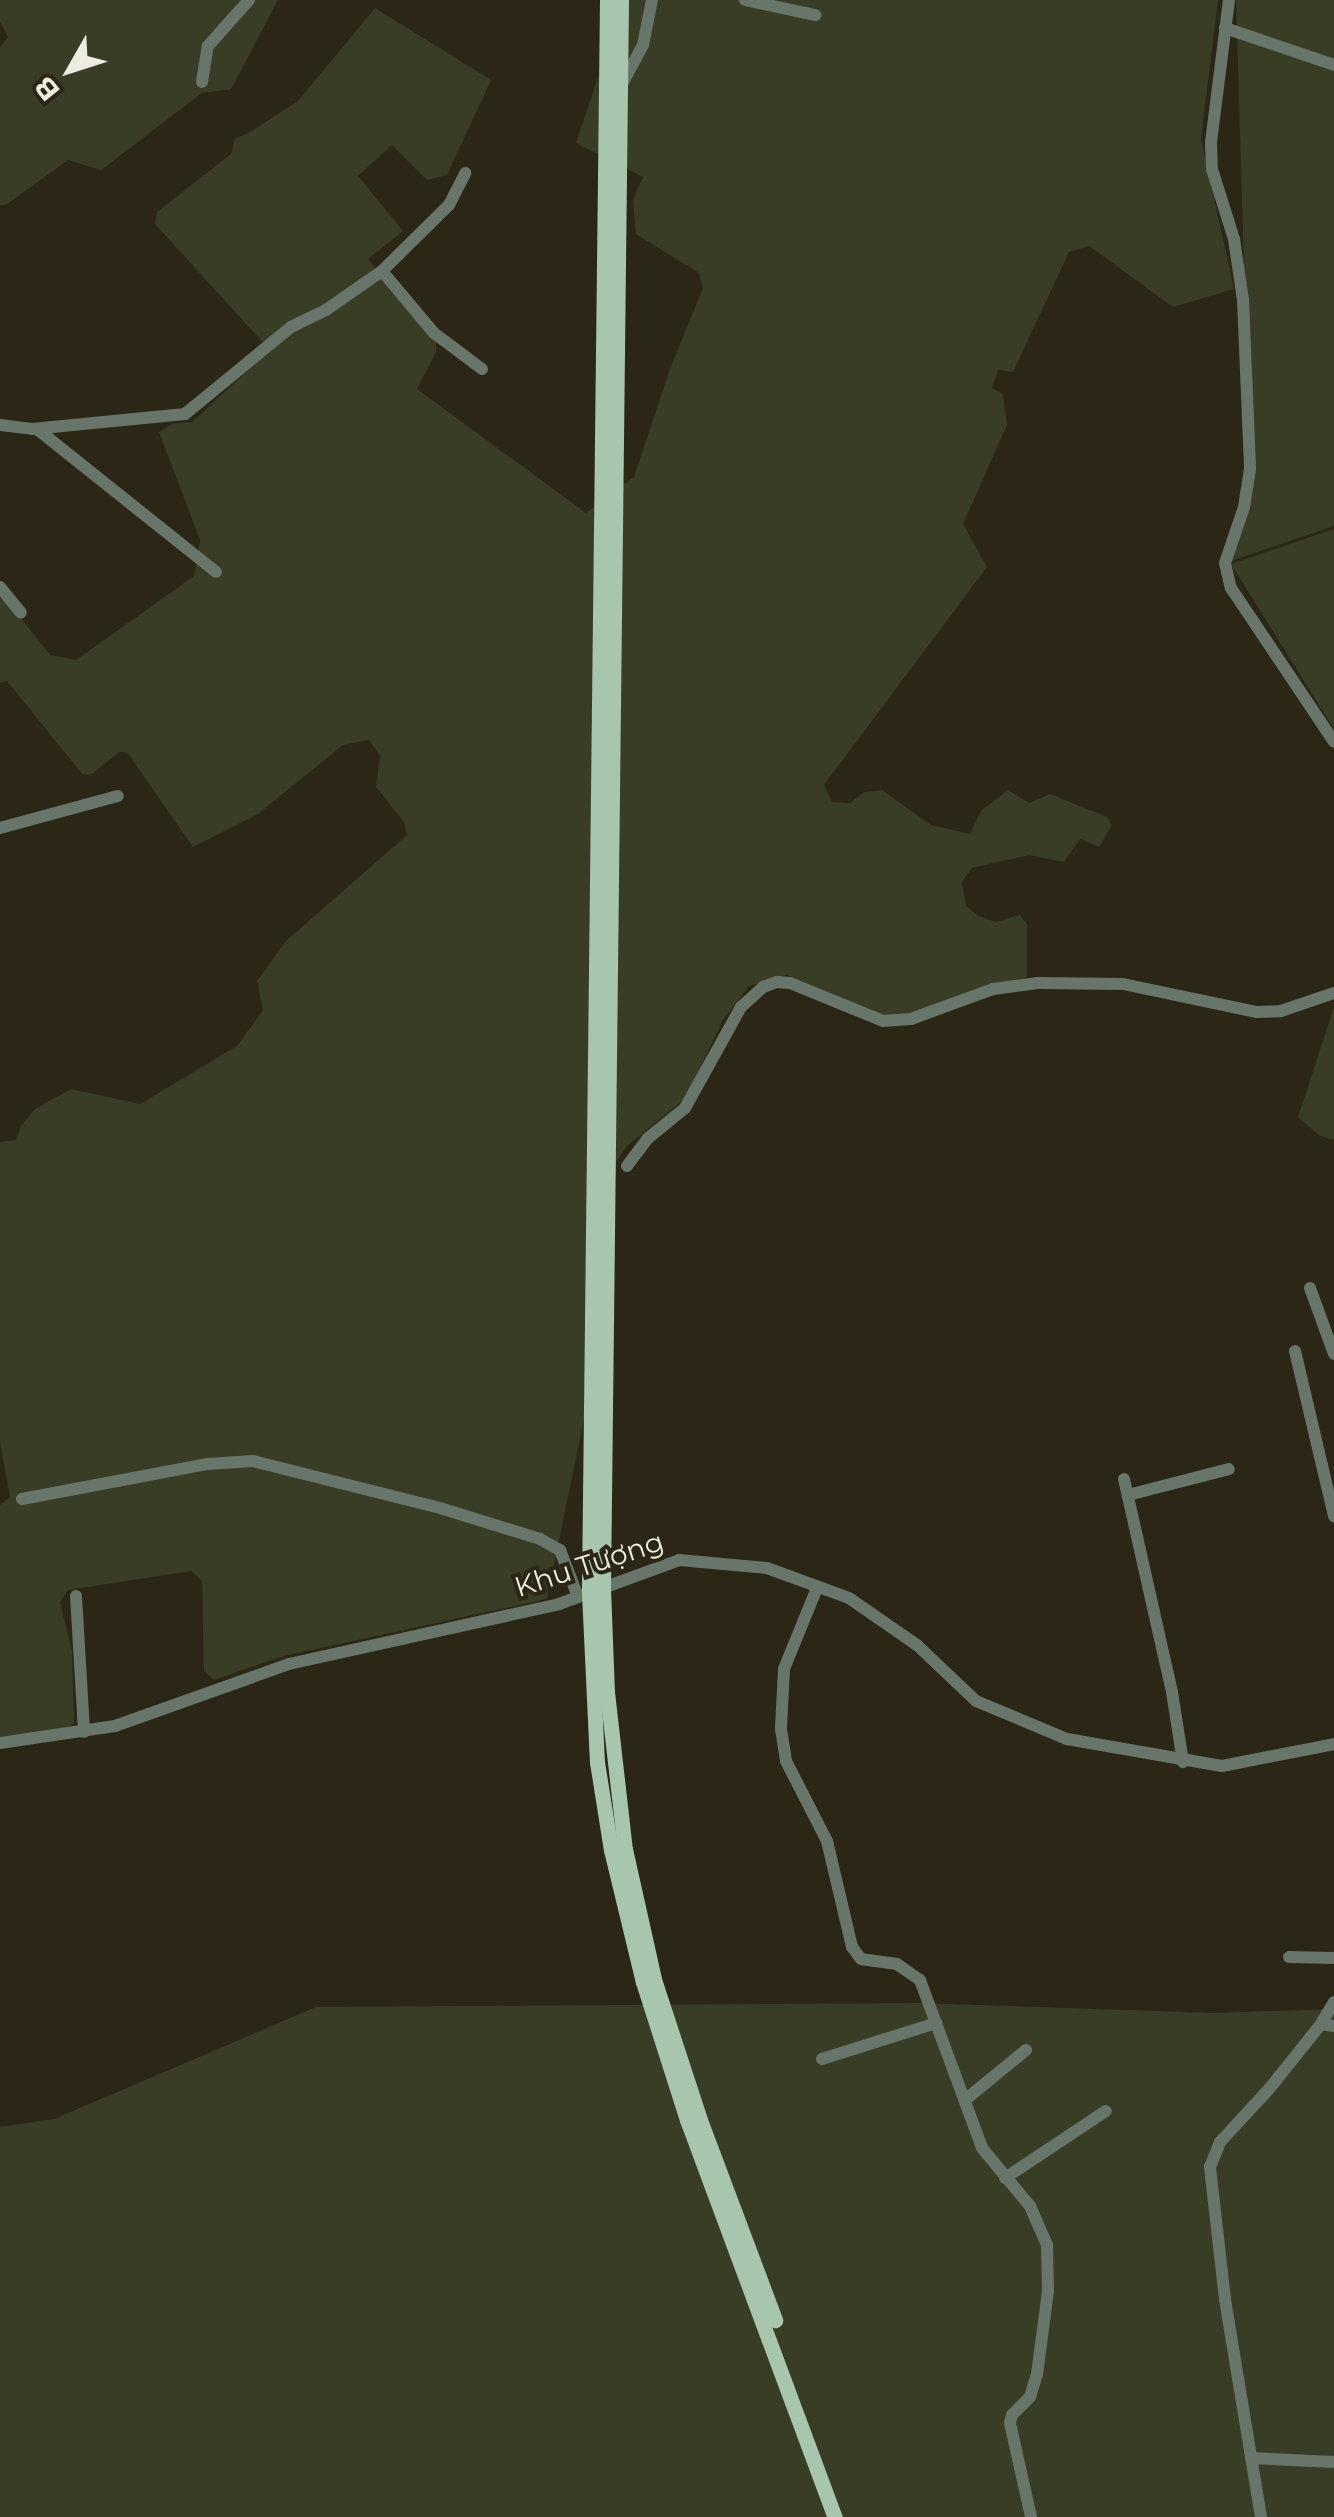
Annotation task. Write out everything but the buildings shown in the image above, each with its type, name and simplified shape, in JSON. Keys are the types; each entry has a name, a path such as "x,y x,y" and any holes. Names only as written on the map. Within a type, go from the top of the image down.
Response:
{"main road":[{"path":"607,0 590,1593 597,1762 611,1850 642,1982 687,2120 835,2517"},
{"path":"621,0 590,1593 625,1849 654,1979 700,2120 846,2517"}],"street":[{"path":"202,82 208,46 249,0"},
{"path":"620,88 643,45 652,0"},
{"path":"746,0 816,15"},
{"path":"1230,0 1211,143 1212,169 1234,239 1243,300 1250,469 1244,507 1228,542 1227,578 1334,742"},
{"path":"1225,28 1334,65"},
{"path":"0,425 37,429 185,414 291,327 326,310 382,271 449,204 465,174"},
{"path":"382,271 434,334 482,369"},
{"path":"37,429 216,572"},
{"path":"0,587 21,613"},
{"path":"0,828 118,796"},
{"path":"626,1166 647,1139 685,1108 741,1007 763,987 777,982 790,983 883,1022 911,1019 993,990 1038,983 1124,984 1257,1012 1282,1012 1334,993"},
{"path":"1310,1288 1334,1354"},
{"path":"1295,1351 1334,1516"},
{"path":"22,1499 208,1464 253,1461 540,1539 560,1550 590,1593"},
{"path":"1128,1496 1228,1469"},
{"path":"1124,1479 1183,1762"},
{"name":"Khu Tượng","path":"0,1743 84,1732 189,1702 289,1664 590,1593 679,1560 767,1568 878,1615 990,1709 1068,1740 1153,1752 1183,1762 1236,1766 1334,1744"},
{"path":"817,1588 784,1669 781,1729 786,1762 828,1841 852,1947 861,1959 898,1964 920,1980 982,2148 1040,2222 1047,2246 1048,2291 1037,2374 1030,2397 1012,2414 1010,2424 1031,2517"},
{"path":"76,1596 84,1732"},
{"path":"1289,1958 1334,1958"},
{"path":"1262,2517 1225,2300 1210,2167 1220,2142 1327,2025 1334,2002"},
{"path":"822,2059 936,2023"},
{"path":"965,2100 1026,2050"},
{"path":"1005,2178 1106,2112"},
{"path":"1251,2458 1334,2462"}],"green space":[{"path":"0,0 278,0 231,89 202,93 101,170 68,160 6,205 0,205 0,47 8,37 0,22"},
{"path":"624,0 1218,0 1201,139 1234,289 1173,307 1089,246 1069,252 1013,372 998,370 992,388 1003,394 1007,425 963,524 987,567 824,785 832,802 850,803 865,792 882,790 931,825 970,834 981,811 1008,790 1029,803 1050,794 1107,817 1112,825 1099,847 1080,839 1064,862 1029,855 972,868 962,882 966,906 979,916 996,922 1020,915 1027,924 1027,976 1022,981 908,1016 883,1017 787,975 749,986 723,1020 686,1098 627,1146 616,1162 599,1346 547,1599 284,1656 214,1680 204,1671 202,1581 191,1571 68,1590 60,1602 72,1652 74,1723 63,1732 0,1737 0,1505 10,1497 0,1442 0,1142 16,1140 21,1126 35,1109 71,1089 140,1104 237,1046 263,1010 257,981 286,941 407,835 404,822 376,787 380,756 369,740 343,745 258,814 193,847 127,752 119,752 92,774 83,775 7,681 0,683 0,592 50,655 76,660 194,576 200,540 159,432 172,424 192,422 270,350 155,224 157,212 231,154 235,138 298,101 375,8 491,80 447,175 427,180 392,145 358,176 403,231 368,259 436,341 436,352 417,389 586,513 634,477 670,369 703,288 699,273 636,234 633,200 643,177 576,143"},
{"path":"1236,0 1334,0 1334,526 1225,563 1250,469"},
{"path":"1334,529 1334,729 1231,564"},
{"path":"1334,1007 1334,1140 1320,1136 1298,1117"},
{"path":"920,2003 1214,2013 1334,2009 1334,2517 0,2517 0,2127 54,2119 316,2007"}]}
